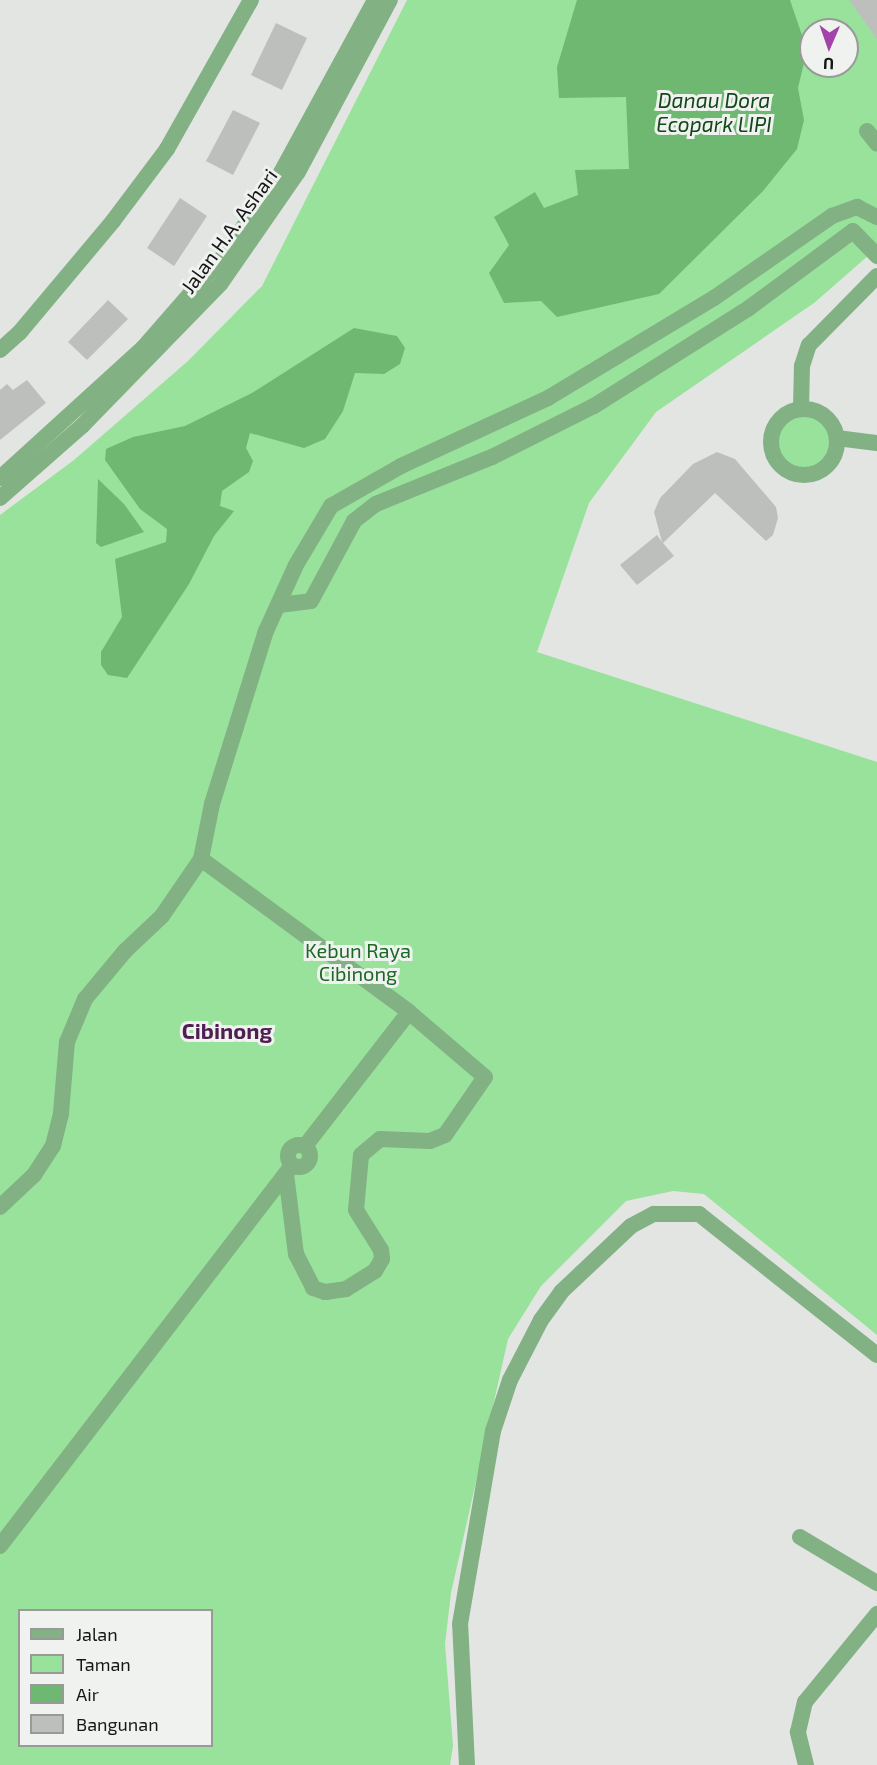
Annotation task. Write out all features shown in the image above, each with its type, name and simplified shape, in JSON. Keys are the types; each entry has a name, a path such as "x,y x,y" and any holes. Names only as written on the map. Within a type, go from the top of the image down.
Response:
{"street":[{"path":"0,350 20,332 106,229 166,149 250,0"},
{"name":"Jalan H.A. Ashari","path":"291,169 375,0"},
{"name":"Jalan H.A. Ashari","path":"0,498 221,283 390,0"},
{"path":"279,605 311,601 341,542 365,511 492,457 594,406 748,309 852,231 857,207"},
{"path":"0,1208 34,1175 53,1146 61,1113 67,1042 85,999 125,951 162,916 201,860 212,804 254,667 279,605 322,517 345,495 548,398 714,298 832,216 857,207 877,217"},
{"path":"852,231 877,256"},
{"path":"801,409 802,366 809,345 835,315 877,276"},
{"name":"Jalan H.A. Ashari","path":"0,478 120,379"},
{"path":"801,409 825,416 837,438 832,459 815,473 793,473 780,465 771,446 772,431 780,418 801,409"},
{"path":"837,438 877,443"},
{"path":"201,860 409,1012 485,1077 445,1135 430,1141 380,1139 370,1143 361,1155 356,1210 381,1250 375,1271 346,1289 325,1292 313,1288 296,1254 289,1170"},
{"path":"1,1543 289,1170 308,1163 310,1152 305,1146 409,1012"},
{"path":"467,1765 460,1624 493,1431 510,1380 541,1320 561,1292 631,1226 654,1214 699,1214 877,1355"},
{"path":"800,1537 877,1583"},
{"path":"806,1765 798,1732 805,1702 877,1614"}],"green space":[{"name":"Kebun Raya Cibinong","path":"407,0 877,0 877,248 814,303 656,412 589,503 537,652 877,762 877,1335 704,1194 673,1191 626,1201 541,1286 508,1339 451,1593 445,1644 453,1746 450,1765 0,1765 0,515 74,460 188,361 262,286"},
{"path":"804,415 819,420 827,428 832,443 827,458 819,466 804,471 789,466 781,458 776,443 781,428 789,420"}],"water":[{"name":"Danau Dora Ecopark LIPI","path":"577,0 790,0 799,26 800,78 798,88 804,120 797,149 763,191 659,294 557,317 541,301 504,303 489,273 509,245 494,217 535,192 544,208 578,195 575,170 629,169 626,97 559,98 557,67"},
{"path":"354,328 397,336 405,348 400,364 384,374 355,373 343,411 325,439 304,448 250,433 246,448 253,461 249,472 222,491 220,506 234,511 214,536 189,584 127,678 108,675 101,665 101,652 122,617 115,559 166,542 167,529 140,509 105,460 106,449 133,437 185,426 252,393"},
{"path":"98,479 124,504 144,532 101,547 96,543"}],"building":[{"path":"849,0 877,0 877,39"},
{"path":"276,23 307,38 282,90 251,75"},
{"path":"233,110 260,123 233,175 206,161"},
{"path":"180,198 207,216 174,266 147,248"},
{"path":"108,300 128,319 87,360 68,342"},
{"path":"27,380 46,403 0,440 0,390 7,384 13,390"},
{"path":"717,452 735,459 776,507 778,518 773,535 766,541 715,493 663,543 674,556 637,585 620,565 657,535 662,542 654,512 660,498 693,464"}],"district":[{"name":"Cibinong","path":"227,1031"}]}
